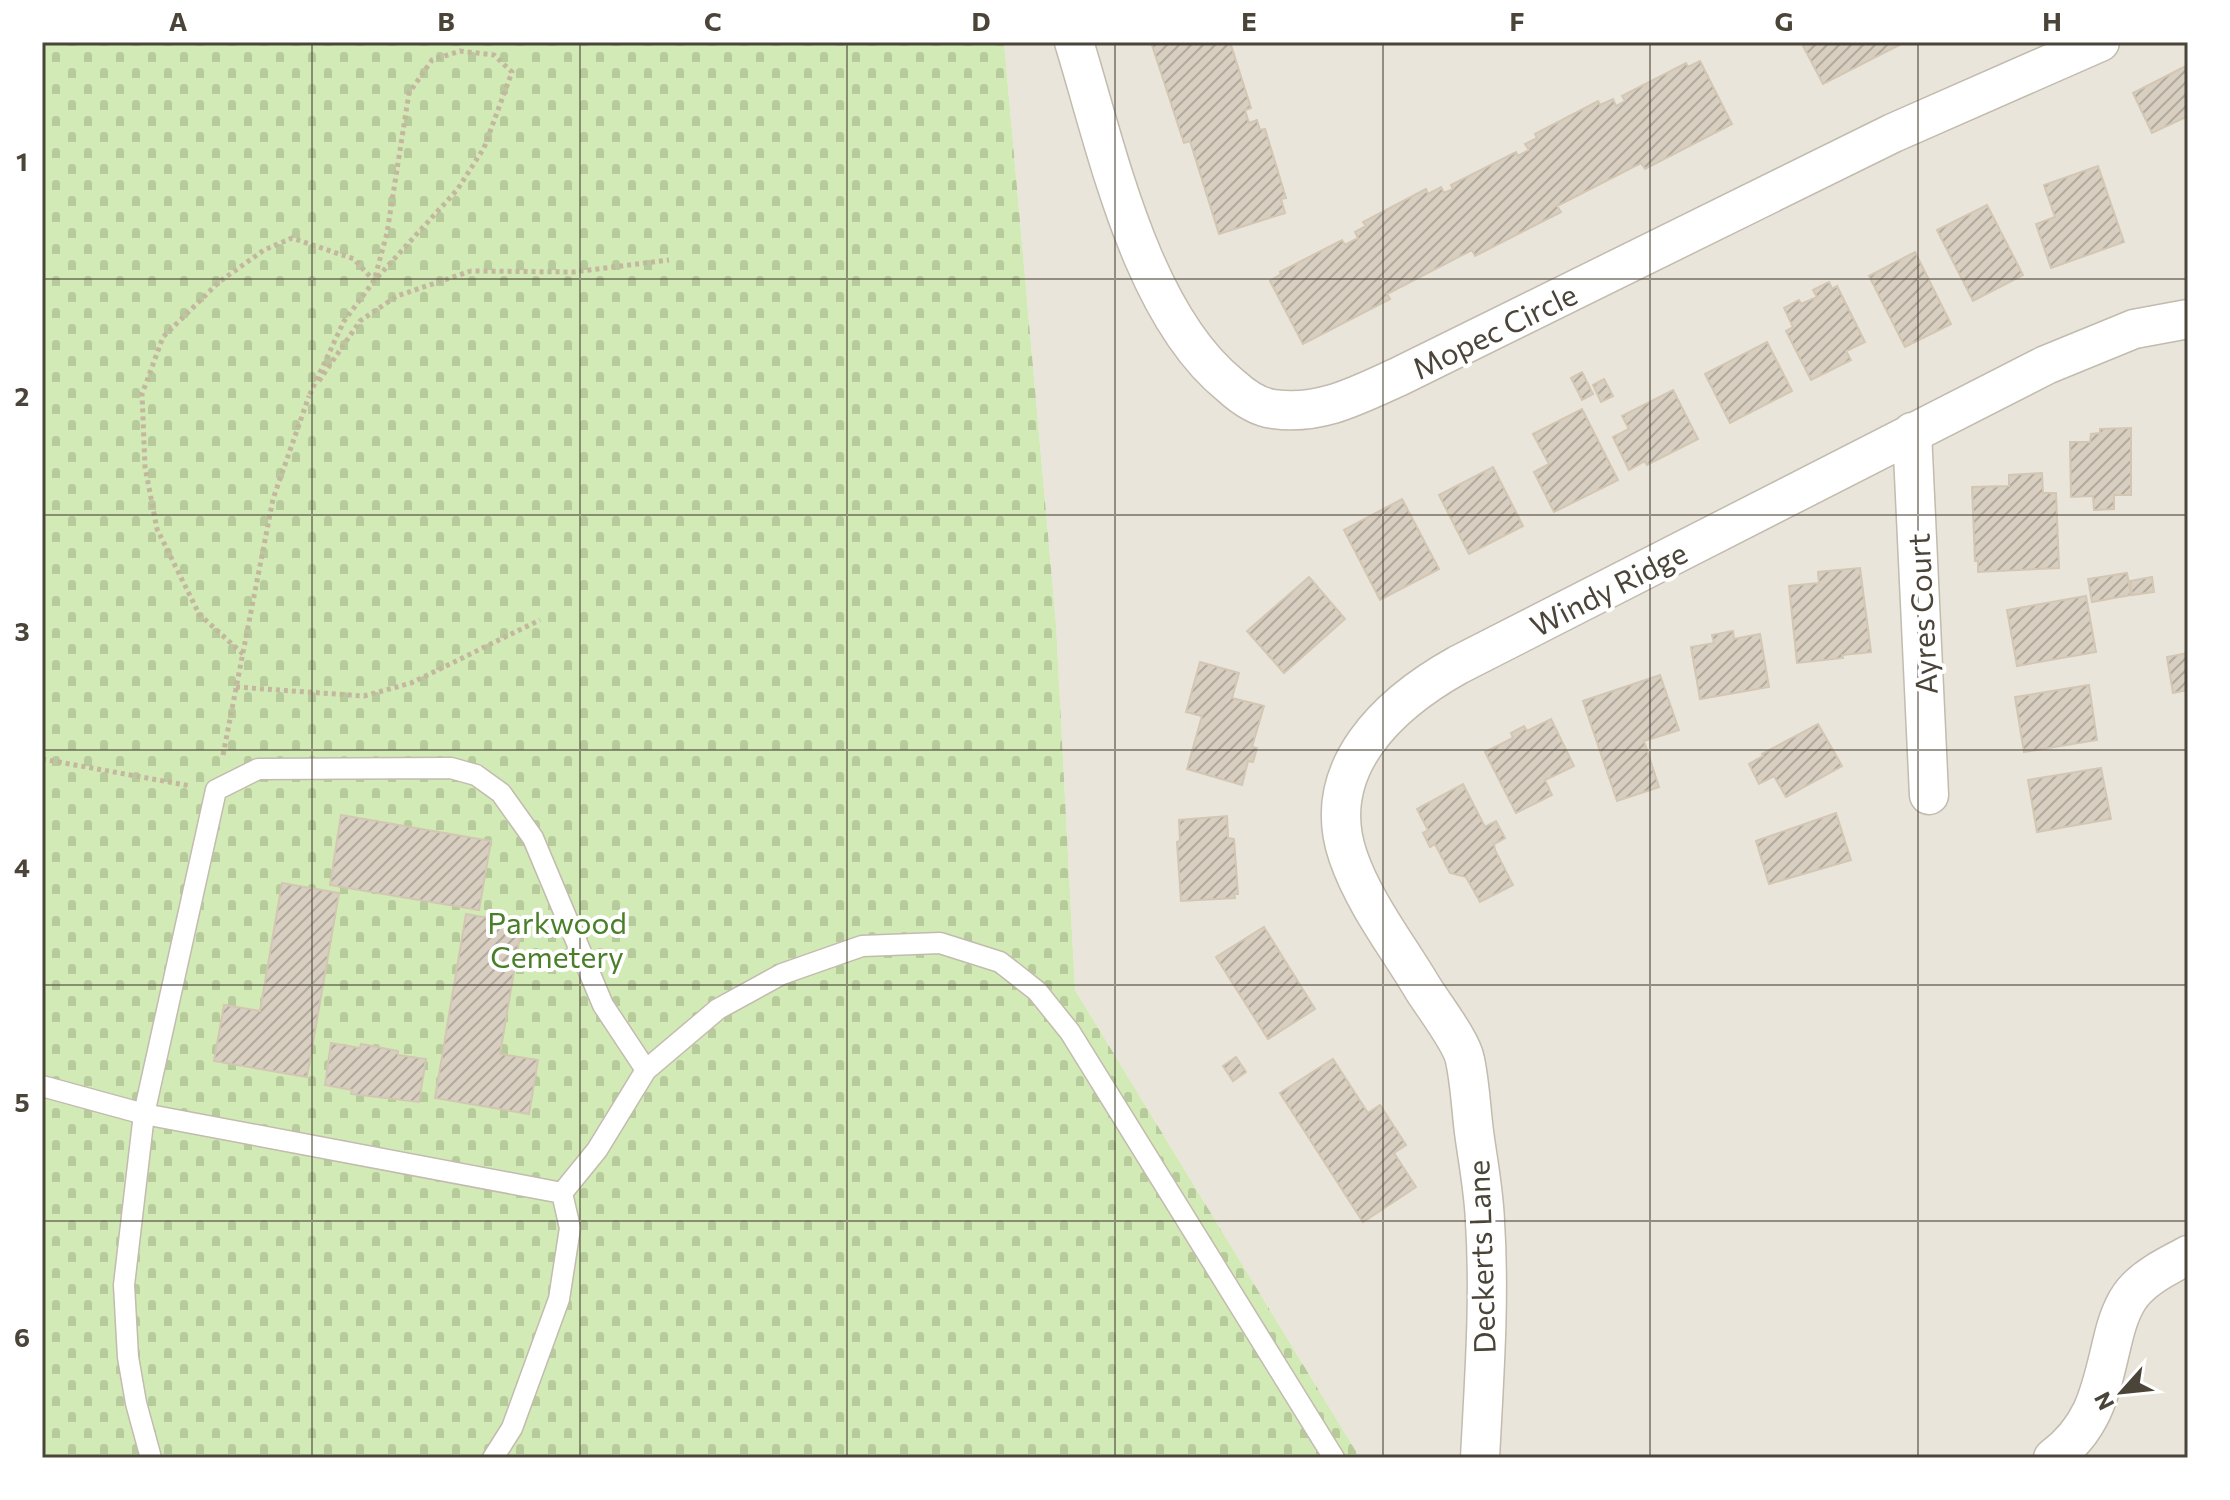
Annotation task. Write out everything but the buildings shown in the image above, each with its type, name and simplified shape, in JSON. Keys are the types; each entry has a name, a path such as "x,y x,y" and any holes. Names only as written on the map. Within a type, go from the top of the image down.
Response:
{"street":[{"name":"Mopec Circle","path":"1074,42 1129,219 1149,272 1170,314 1193,348 1244,398 1269,409 1303,411 1339,404 1400,376 1893,133 2100,42"},
{"name":"Windy Ridge","path":"1465,1056 1369,900 1347,853 1341,823 1344,792 1366,739 1385,717 1406,698 1458,665 1912,432 2095,343 2134,329 2188,319"},
{"name":"Ayres Court","path":"1912,432 1929,795"},
{"name":"Deckerts Lane","path":"1465,1056 1485,1220 1487,1298 1480,1458"},
{"path":"2053,1458 2075,1439 2090,1418 2099,1397 2121,1312 2134,1290 2188,1255"}],"lane":[{"path":"151,1458 136,1403 128,1357 124,1285 144,1114 216,790 258,769 451,768 476,775 501,793 533,838 603,1005 646,1070"},
{"path":"562,1193 597,1150 646,1070 718,1009 782,974 862,946 940,943 1000,962 1037,991 1070,1032 1334,1458"},
{"path":"42,1086 144,1114 562,1193"},
{"path":"493,1458 512,1428 559,1299 570,1228 562,1193"}],"path":[{"path":"42,759 216,790 273,499 309,396 344,321 374,281 457,190 484,148 512,72 494,55 460,51 432,60 409,93 387,233 374,281"},
{"path":"243,654 199,614 157,529 145,467 142,394 163,337 219,282 264,250 292,238 323,246 354,259 374,281"},
{"path":"309,396 360,321 397,296 471,271 573,272 669,260"},
{"path":"236,687 364,696 411,683 540,620"}],"shaded area":[{"path":"1004,42 2188,42 2188,1458 1360,1458 1075,990 1056,624"}],"green space":[{"name":"Parkwood Cemetery","path":"42,42 1004,42 1056,624 1075,990 1360,1458 42,1458"}]}
